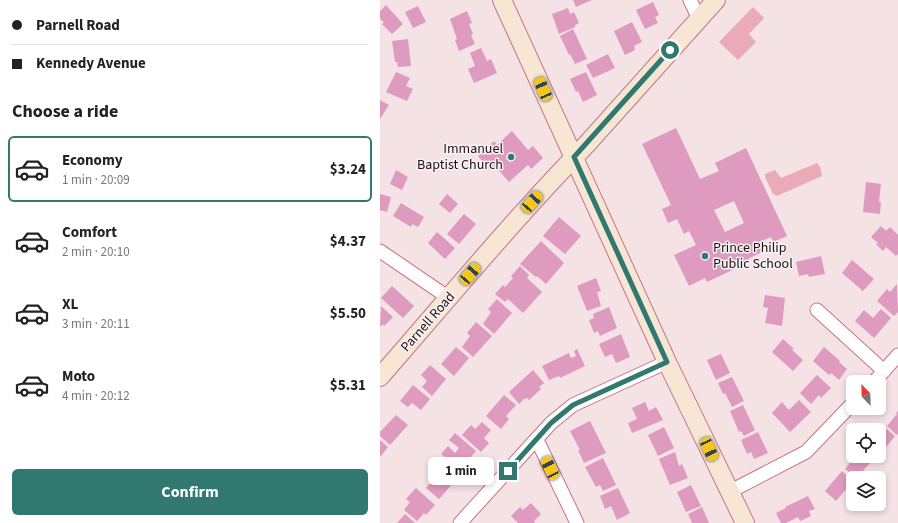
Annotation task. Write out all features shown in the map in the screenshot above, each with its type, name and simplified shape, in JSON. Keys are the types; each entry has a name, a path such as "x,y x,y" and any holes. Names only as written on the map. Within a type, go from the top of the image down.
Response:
{"street":[{"path":"502,0 667,362 745,523"},
{"path":"690,0 699,19"},
{"name":"Parnell Road","path":"380,376 512,226 716,0"},
{"path":"380,251 449,298"},
{"path":"817,310 884,371"},
{"path":"880,375 898,356"},
{"path":"460,523 551,423 573,405 667,362"},
{"path":"729,492 806,452 846,410"},
{"path":"537,440 577,523"}],"shaded area":[{"path":"753,7 764,18 749,34 756,42 738,60 719,42"},
{"path":"817,163 820,167 822,176 777,196 773,194 765,177 765,174 775,170 781,178"}],"building":[{"path":"573,0 592,0 576,7"},
{"path":"653,2 659,15 655,17 658,23 645,29 636,10"},
{"path":"386,5 403,24 392,34 382,24 384,23 380,18 380,11"},
{"path":"418,6 426,22 413,28 405,12"},
{"path":"568,8 570,14 574,12 579,23 575,25 575,27 559,34 552,14"},
{"path":"467,11 472,23 469,24 473,34 471,35 475,44 459,51 455,40 457,39 450,19"},
{"path":"632,22 642,42 634,46 635,50 625,55 614,31"},
{"path":"573,29 587,59 575,64 560,36"},
{"path":"408,39 411,66 398,67 397,62 395,62 392,41"},
{"path":"481,48 487,61 491,59 497,73 474,83 468,69 475,66 470,53"},
{"path":"608,54 615,68 593,78 586,65"},
{"path":"396,72 410,78 406,86 413,89 407,101 386,92"},
{"path":"586,72 597,95 583,102 570,79"},
{"path":"380,100 389,105 380,119"},
{"path":"676,128 700,179 719,171 715,163 746,148 787,236 773,242 771,237 760,242 764,251 748,259 749,262 707,282 705,278 689,286 674,255 696,245 689,231 684,234 677,219 668,223 662,209 671,205 642,144","holes":["734,201 744,223 725,232 714,210"]},
{"name":"Immanuel Baptist Church","path":"512,131 528,150 533,146 543,158 531,169 528,165 509,182 495,166 490,170 478,156 494,141 497,145"},
{"path":"396,170 408,177 402,190 390,184"},
{"path":"866,182 881,184 879,202 881,202 880,214 863,212"},
{"path":"380,194 391,197 387,212 380,210"},
{"path":"447,194 458,204 450,213 439,204"},
{"path":"401,203 424,217 418,227 412,224 411,227 393,216"},
{"path":"464,214 476,224 459,244 447,234"},
{"path":"559,217 581,236 565,254 543,236"},
{"path":"881,226 886,231 890,227 898,235 898,254 896,256 886,247 883,251 876,244 878,243 871,237"},
{"path":"437,232 455,248 445,259 428,243"},
{"path":"541,241 564,263 546,284 520,264"},
{"path":"821,256 825,274 809,277 808,274 799,276 796,262"},
{"path":"852,260 874,279 863,291 842,273"},
{"path":"520,266 529,275 527,278 542,292 523,313 508,299 505,302 495,294 503,285 505,287 513,278 511,276"},
{"path":"596,278 601,291 597,292 601,306 587,311 577,286"},
{"path":"897,284 898,312 894,316 877,301 887,289 890,292"},
{"path":"392,286 414,306 403,318 381,298"},
{"path":"765,295 785,298 782,326 765,323 768,308 763,307"},
{"path":"497,299 512,313 494,334 483,324 491,312 488,309"},
{"path":"381,306 393,317 384,326 383,324 380,327"},
{"path":"609,307 617,328 600,336 598,331 594,333 589,320 594,318 593,314"},
{"path":"881,309 891,318 874,338 855,321 864,310 873,318"},
{"path":"476,322 492,336 473,357 462,347 470,336 467,333"},
{"path":"621,334 630,357 616,363 612,354 605,357 599,344"},
{"path":"783,339 803,360 793,371 772,352"},
{"path":"456,347 469,358 454,376 441,364"},
{"path":"824,347 847,369 839,380 831,373 829,375 813,361"},
{"path":"577,349 585,366 560,378 559,376 549,380 542,366 569,353 571,358 576,356 574,351"},
{"path":"721,354 730,373 716,380 707,360"},
{"path":"430,365 446,379 432,396 422,387 427,381 421,375"},
{"path":"533,370 544,383 539,387 541,389 529,400 527,398 524,399 519,404 509,392"},
{"path":"817,375 831,388 821,398 819,395 811,404 800,393"},
{"path":"732,377 744,401 732,407 725,393 723,394 718,383"},
{"path":"413,385 430,399 421,410 412,403 408,407 400,401"},
{"path":"504,395 516,405 506,416 509,419 501,429 486,416"},
{"path":"799,400 811,412 790,432 772,413 782,402 789,410"},
{"path":"645,402 649,411 656,407 663,420 632,433 628,423 637,419 632,408"},
{"path":"743,405 755,430 744,436 741,431 739,432 730,411"},
{"path":"898,411 898,434 897,435 887,426"},
{"path":"396,415 408,425 390,445 380,436 380,432"},
{"path":"590,421 606,453 584,463 578,450 580,450 570,431"},
{"path":"482,422 491,430 484,438 489,443 481,452 462,435 471,425 475,429"},
{"path":"664,427 674,448 658,456 648,435"},
{"path":"886,428 895,436 886,447"},
{"path":"758,432 768,453 754,459 751,452 747,454 741,440"},
{"path":"455,433 476,451 465,464 469,468 461,476 446,463 449,460 441,454 448,446 455,453 459,448 449,440"},
{"path":"380,440 388,447 380,457"},
{"path":"675,452 679,466 682,464 688,478 670,485 659,459"},
{"path":"603,458 616,485 603,491 600,485 596,487 585,467"},
{"path":"850,463 870,463 863,471 848,471 845,469"},
{"path":"441,471 454,482 439,499 426,488"},
{"path":"842,471 846,475 846,489 836,501 825,491"},
{"path":"691,485 701,506 686,512 677,492"},
{"path":"416,488 435,505 426,515 424,513 417,521 404,510 410,502 406,499"},
{"path":"618,488 630,513 617,520 611,506 605,509 600,496"},
{"path":"808,496 815,509 809,511 811,516 800,521 798,517 786,523 781,523 776,513"},
{"path":"531,503 541,514 534,521 534,523 518,523 511,516 520,507 523,510"},
{"path":"702,507 709,523 692,523 688,514"},
{"path":"405,514 415,523 397,523"}],"place":[{"name":"Immanuel Baptist Church","path":"511,157"},
{"name":"Prince Philip Public School","path":"705,256"}],"route":[{"path":"508,471 551,423 573,405 667,362 574,157 670,50"}]}
